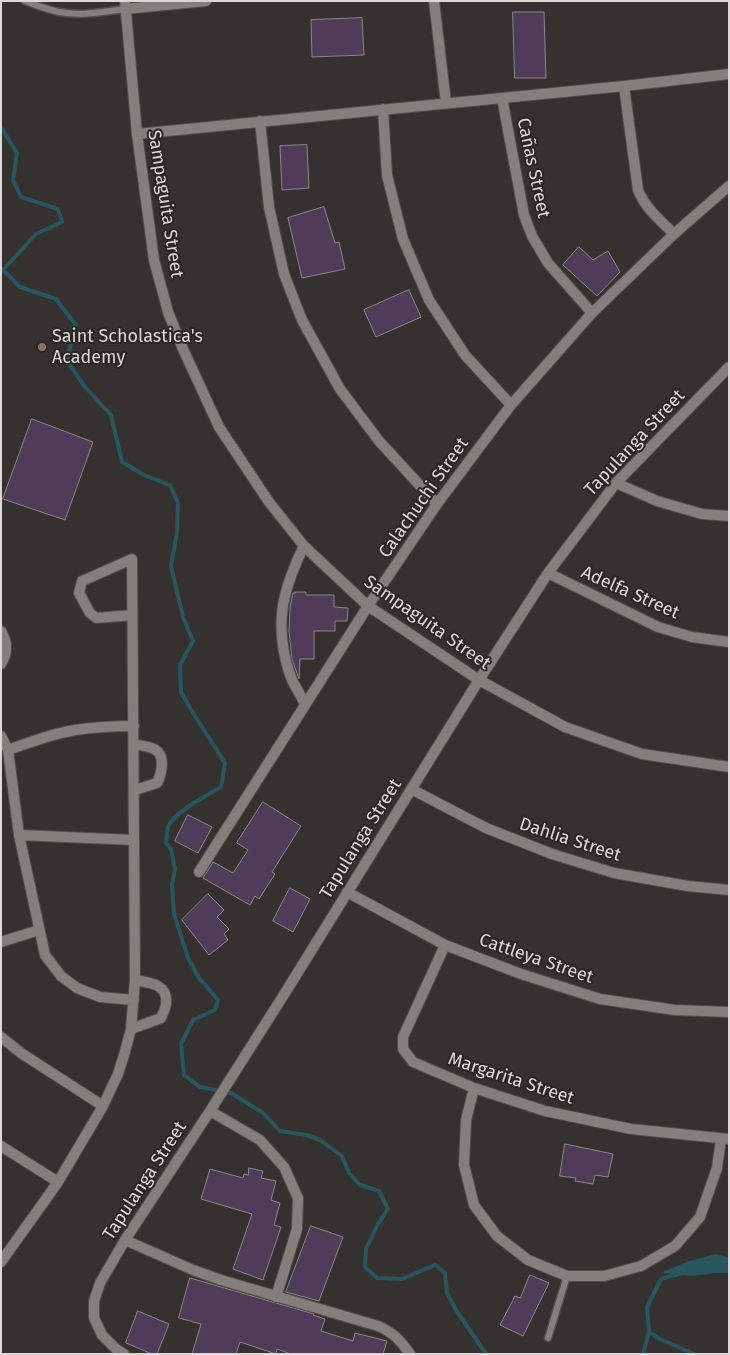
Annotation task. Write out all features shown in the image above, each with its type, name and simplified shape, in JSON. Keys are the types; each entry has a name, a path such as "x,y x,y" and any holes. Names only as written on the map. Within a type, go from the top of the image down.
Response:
{"street":[{"path":"125,5 206,1"},
{"path":"434,1 446,103"},
{"name":"Sampaguita Street","path":"125,5 137,134 154,260 168,312 219,427 269,502 304,546 368,606 479,680 565,727 633,751 729,767"},
{"path":"137,134 729,74"},
{"path":"624,86 638,190 648,208 674,234"},
{"name":"Cañas Street","path":"502,98 524,215 532,236 548,263 592,312"},
{"path":"383,109 387,175 403,239 429,300 465,355 511,405"},
{"path":"260,121 269,207 284,274 302,320 340,389 379,441 437,504"},
{"name":"Calachuchi Street","path":"200,872 368,606 437,504 511,405 592,312 674,234 729,186"},
{"name":"Tapulanga Street","path":"124,1354 102,1335 94,1318 94,1302 100,1283 125,1240 226,1086 479,680 548,573 616,483 729,368"},
{"path":"616,483 657,502 702,514 729,516"},
{"path":"304,546 292,572 284,598 281,626 284,653 292,680 305,704"},
{"path":"3,1255 58,1182 103,1106 118,1074 131,1029 135,980 132,559 82,581 79,593 90,613 96,618 132,615"},
{"name":"Adelfa Street","path":"548,573 658,627 692,637 729,642"},
{"path":"1,631 6,642 6,654 1,664"},
{"path":"8,750 41,738 73,730 134,726"},
{"path":"1,736 8,750 19,835 45,955 61,976 77,988 100,997 134,1000"},
{"path":"134,744 151,748 158,752 161,758 162,775 157,784 134,790"},
{"name":"Dahlia Street","path":"411,789 486,828 552,854 614,873 688,886 729,890"},
{"path":"19,835 134,840"},
{"name":"Cattleya Street","path":"347,892 445,944 521,974 600,998 675,1010 729,1012"},
{"path":"1,942 39,930"},
{"name":"Margarita Street","path":"445,944 403,1037 403,1049 413,1062 474,1088 545,1111 631,1129 725,1139"},
{"path":"131,1029 161,1018 166,1008 166,995 159,986 135,980"},
{"path":"1,1037 21,1054 103,1106"},
{"path":"474,1088 466,1120 464,1165 474,1205 496,1236 528,1260 567,1276 604,1276 642,1266 675,1246 700,1216 725,1139"},
{"path":"210,1111 260,1140 284,1167 298,1198 297,1229 276,1297"},
{"path":"1,1146 58,1182"},
{"path":"125,1240 193,1270 276,1297 378,1326 399,1338 410,1354"}],"lane":[{"path":"25,1 57,12 73,14 92,14 125,5"},
{"path":"548,1338 567,1276"}],"water":[{"path":"715,1254 729,1257 729,1273 693,1276 660,1273 689,1261"}],"building":[{"path":"513,12 544,12 546,78 515,78"},
{"path":"362,18 364,55 312,57 311,20"},
{"path":"307,145 309,188 282,190 280,146"},
{"path":"324,207 335,243 339,242 345,269 302,278 288,218"},
{"path":"579,247 593,260 608,251 620,272 597,296 563,265"},
{"path":"409,290 421,317 376,337 364,310"},
{"path":"32,419 93,442 65,520 3,499"},
{"path":"306,592 306,595 334,595 334,607 348,608 347,621 335,621 335,631 314,631 314,659 300,659 299,679 292,659 289,631 290,608 293,593"},
{"path":"263,802 301,826 272,872 275,874 259,899 255,896 250,905 203,878 213,862 233,873 248,850 237,843"},
{"path":"188,815 212,827 198,853 175,841"},
{"path":"290,888 310,899 293,932 273,921"},
{"path":"208,894 224,910 217,917 229,929 224,934 228,940 209,955 182,920"},
{"path":"565,1144 613,1154 608,1177 595,1175 593,1184 575,1181 576,1178 560,1176"},
{"path":"249,1168 263,1171 261,1178 276,1181 271,1200 280,1203 274,1225 281,1227 263,1280 233,1269 252,1214 201,1199 210,1169 243,1178 244,1174 248,1175"},
{"path":"311,1226 343,1237 319,1301 286,1292"},
{"path":"530,1275 549,1283 523,1336 500,1325 515,1296 520,1298"},
{"path":"190,1278 314,1314 325,1319 321,1331 353,1341 355,1333 387,1341 383,1354 291,1354 277,1349 276,1354 240,1342 236,1354 192,1354 201,1324 179,1318"},
{"path":"138,1311 169,1324 157,1354 152,1354 126,1343"}],"waterway":[{"path":"1,127 17,153 13,180 21,197 58,209 62,222 36,234 3,270 20,287 56,299 75,324 67,361 85,387 111,415 122,462 144,475 170,485 178,503 177,532 171,566 183,617 193,641 180,665 181,692 225,763 221,787 184,810 171,821 167,831 166,843 171,849 175,869 172,885 174,914 188,958 199,978 218,1000 215,1010 193,1020 181,1044 184,1075 200,1087 231,1093 263,1113 280,1131 306,1135 320,1140 342,1156 349,1173 360,1185 379,1191 388,1209 378,1224 366,1249 365,1267 377,1278 402,1279 435,1265 445,1273 447,1293 456,1310 486,1354"},
{"path":"643,1354 649,1332 647,1307 661,1279 682,1273"},
{"path":"649,1332 694,1354"}],"place":[{"name":"Saint Scholastica's Academy","path":"42,347"}]}
